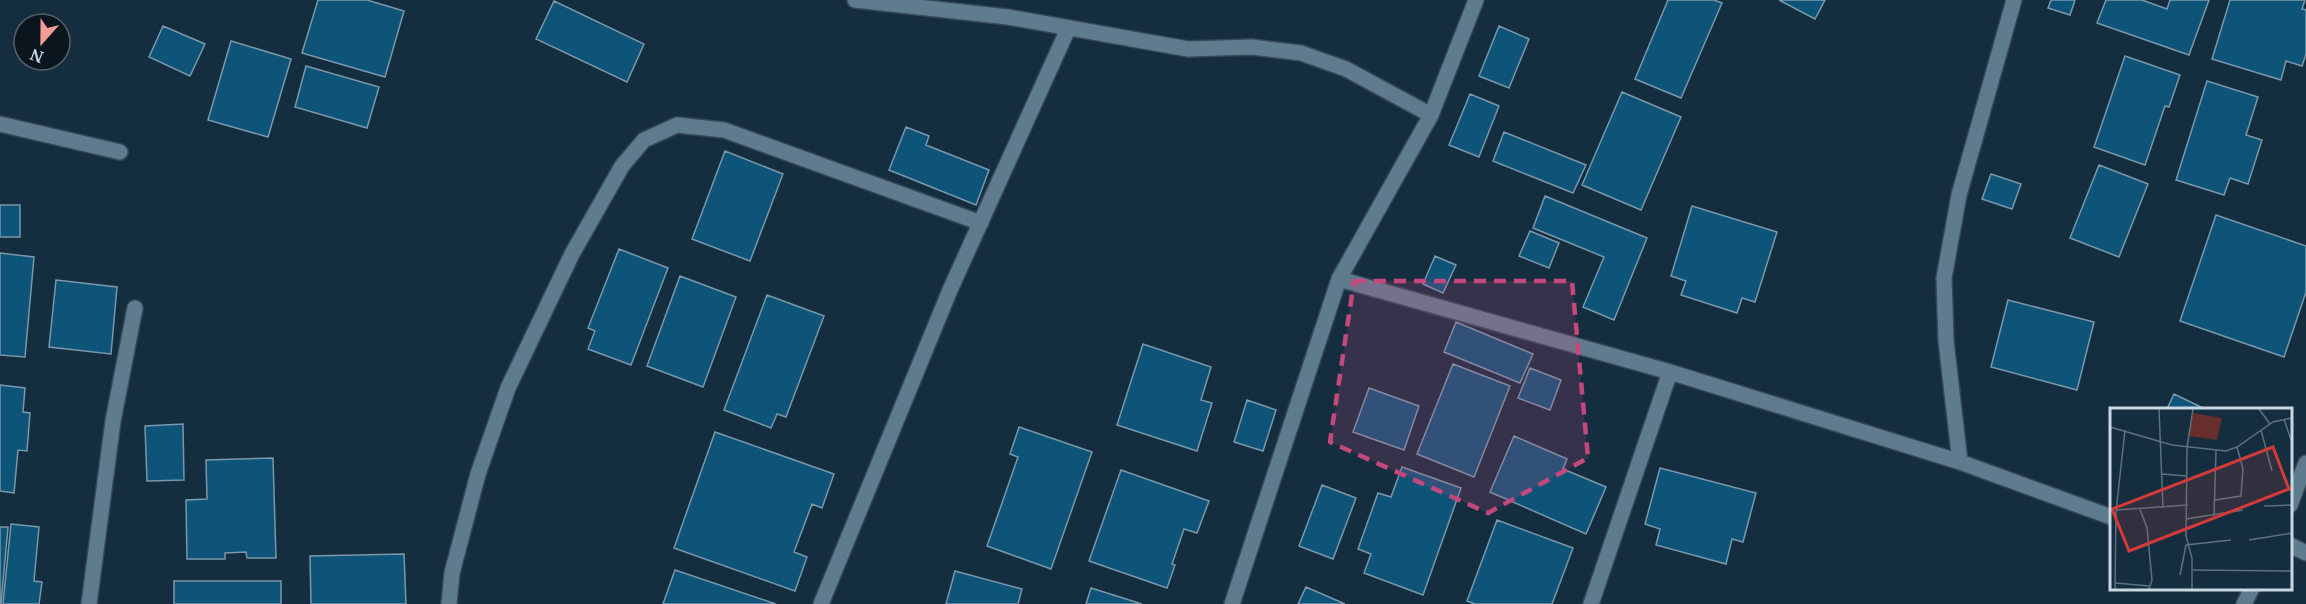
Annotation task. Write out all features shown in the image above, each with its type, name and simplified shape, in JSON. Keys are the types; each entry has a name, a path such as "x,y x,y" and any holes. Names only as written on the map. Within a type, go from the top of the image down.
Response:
{"street":[{"path":"855,0 1008,16 1068,29 1188,49 1252,47 1301,53 1346,69 1431,115"},
{"path":"1232,604 1339,279 1431,115 1476,0"},
{"path":"1960,462 1946,340 1944,278 1959,195 2014,0"},
{"path":"821,604 950,290 1068,29"},
{"path":"0,124 120,152"},
{"path":"449,604 452,573 478,474 508,388 572,254 622,166 644,140 677,125 724,130 981,224"},
{"path":"1339,279 1670,372 1960,462 2110,517"},
{"path":"89,604 113,421 135,308"},
{"path":"1591,604 1670,372"},
{"path":"2291,500 2306,463"},
{"path":"2291,546 2306,553"},
{"path":"2244,604 2252,589"}],"highlighted area":[{"path":"1354,281 1572,281 1588,458 1488,513 1330,442"}],"building":[{"path":"318,0 367,0 404,11 385,77 302,53"},
{"path":"1668,0 1714,0 1722,3 1681,98 1635,79"},
{"path":"1779,0 1825,0 1815,19"},
{"path":"2051,0 2075,0 2070,15 2048,8"},
{"path":"2106,0 2142,0 2167,9 2170,0 2209,0 2189,55 2097,23"},
{"path":"2230,0 2305,0 2302,9 2306,10 2306,54 2302,66 2286,61 2281,80 2212,59"},
{"path":"554,1 644,44 627,82 536,39"},
{"path":"163,26 205,44 190,76 149,57"},
{"path":"1499,26 1529,39 1509,88 1479,76"},
{"path":"231,41 291,59 268,137 208,120"},
{"path":"2125,56 2180,75 2169,107 2165,106 2145,165 2094,147"},
{"path":"306,66 379,87 367,128 295,107"},
{"path":"2207,81 2258,97 2246,135 2262,140 2248,184 2230,178 2224,195 2176,180"},
{"path":"1622,92 1681,117 1641,210 1582,185"},
{"path":"1470,94 1499,106 1479,157 1449,145"},
{"path":"906,127 929,136 926,145 989,170 976,205 889,170"},
{"path":"1504,132 1586,165 1573,193 1493,161"},
{"path":"725,151 783,174 750,261 692,239"},
{"path":"2099,165 2148,184 2119,257 2070,238"},
{"path":"1991,174 2021,184 2012,209 1982,199"},
{"path":"1545,196 1647,238 1614,320 1583,307 1604,257 1533,228"},
{"path":"0,205 20,205 20,237 0,237"},
{"path":"1692,206 1777,232 1755,302 1742,298 1737,313 1681,295 1686,281 1671,276"},
{"path":"2216,215 2306,246 2306,292 2284,357 2180,321"},
{"path":"1530,231 1559,243 1549,268 1519,256"},
{"path":"619,249 668,268 631,365 588,349 595,331 588,328"},
{"path":"0,253 34,257 25,357 0,355"},
{"path":"1435,256 1456,265 1443,293 1423,284"},
{"path":"680,276 736,297 703,387 647,366"},
{"path":"56,280 117,287 111,354 49,347"},
{"path":"767,295 824,316 786,417 777,414 771,428 724,410"},
{"path":"2008,300 2094,322 2077,390 1991,367"},
{"path":"1456,322 1533,354 1520,383 1444,352"},
{"path":"1143,344 1211,367 1201,400 1212,403 1197,451 1117,425"},
{"path":"1453,364 1510,386 1474,477 1417,454"},
{"path":"1530,368 1561,380 1550,410 1518,398"},
{"path":"0,385 25,388 23,412 30,413 27,451 18,450 14,493 0,491"},
{"path":"1369,388 1419,406 1404,450 1353,432"},
{"path":"2174,394 2203,408 2167,408"},
{"path":"1247,400 1276,410 1263,451 1234,442"},
{"path":"183,424 184,480 147,481 145,426"},
{"path":"1019,427 1092,452 1051,569 987,546 1018,457 1010,454"},
{"path":"715,432 834,474 822,508 812,504 794,552 807,557 795,591 674,548"},
{"path":"1514,436 1567,459 1563,469 1606,487 1586,534 1490,492"},
{"path":"273,458 276,558 247,558 246,552 225,553 225,559 187,559 186,500 207,499 206,460"},
{"path":"1402,467 1461,488 1423,595 1364,573 1371,554 1358,549 1378,493 1391,497"},
{"path":"1660,468 1756,493 1743,542 1732,539 1726,564 1656,545 1660,529 1645,524"},
{"path":"1121,470 1209,501 1197,533 1184,529 1172,564 1175,565 1167,588 1089,561"},
{"path":"1322,485 1356,498 1333,559 1299,546"},
{"path":"1497,520 1573,548 1552,604 1475,604 1467,601"},
{"path":"11,524 39,527 34,581 42,582 39,604 3,604"},
{"path":"0,527 8,527 1,604 0,604"},
{"path":"404,554 406,604 311,604 310,556"},
{"path":"675,570 776,604 663,604"},
{"path":"955,571 1022,589 1018,604 946,604"},
{"path":"174,581 281,581 281,604 174,604"},
{"path":"1306,587 1345,604 1298,604"},
{"path":"1091,588 1142,604 1086,604"}]}
